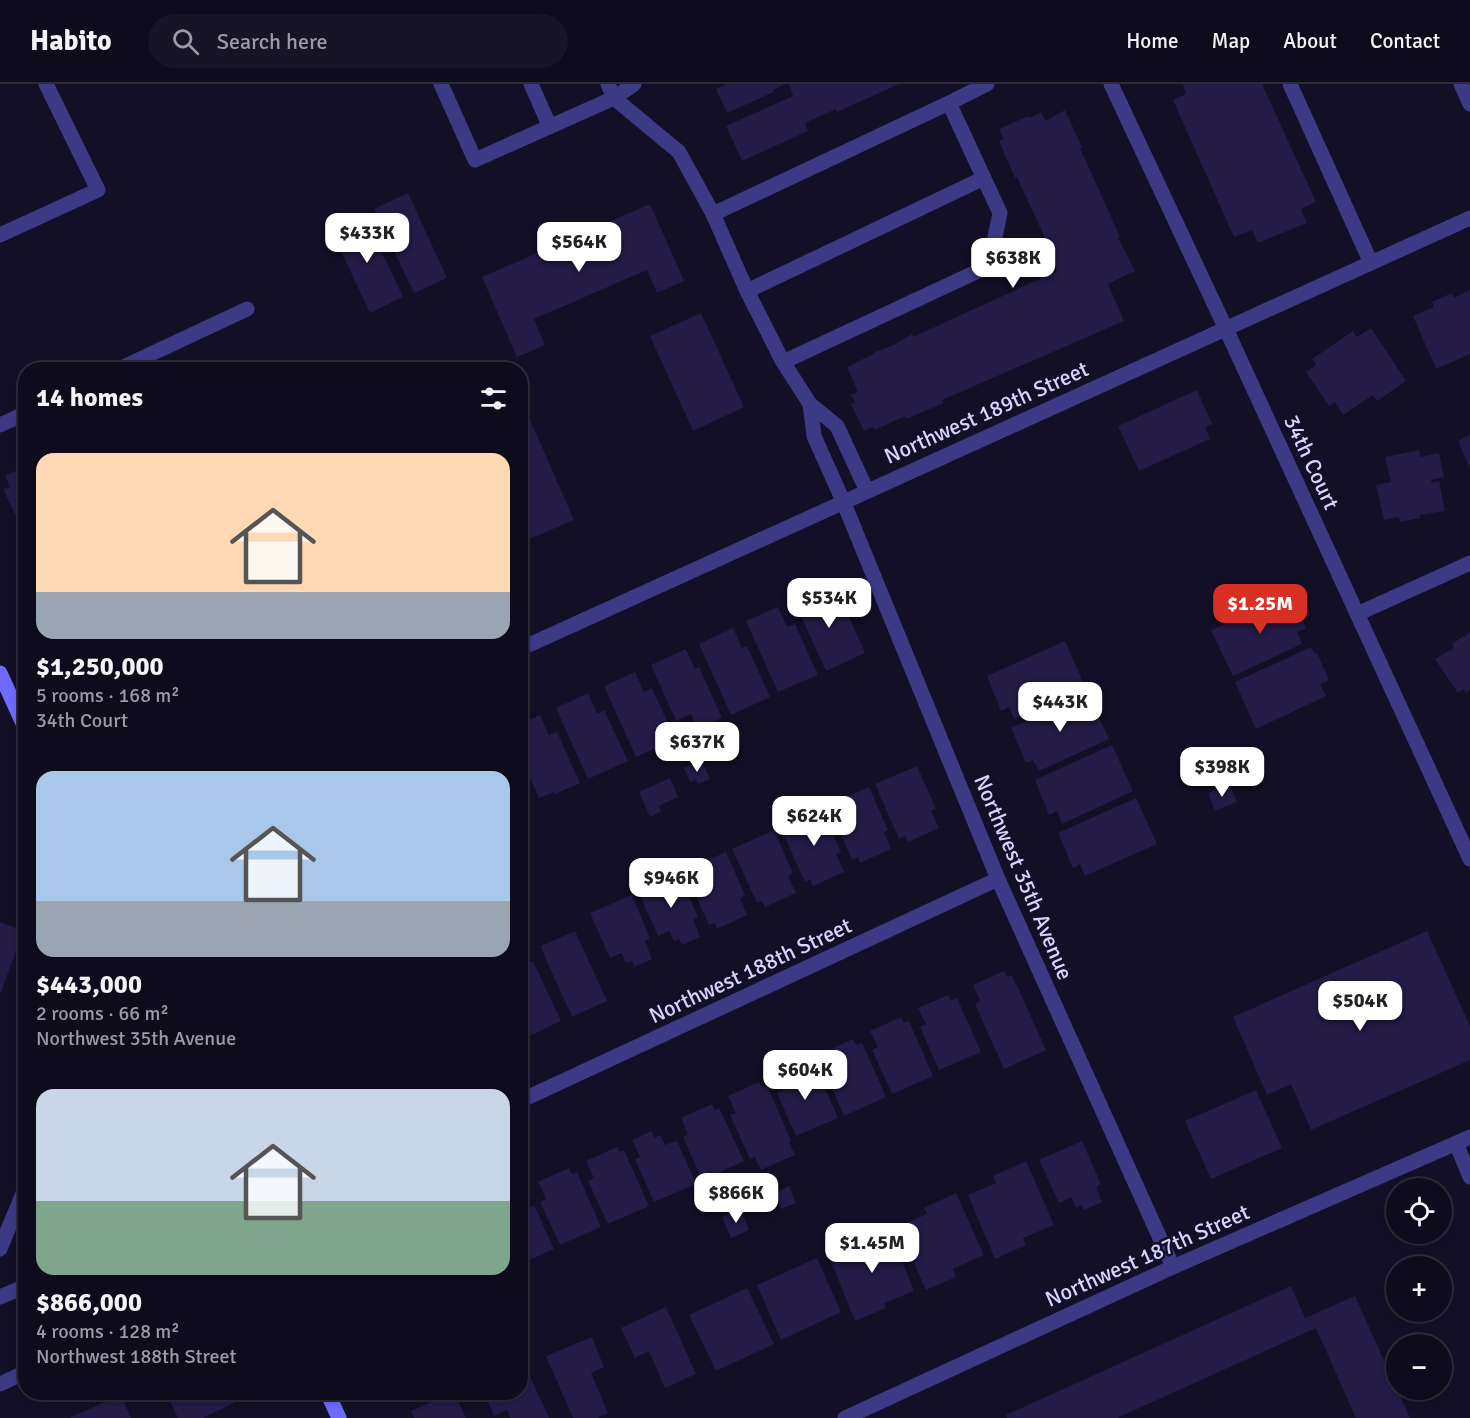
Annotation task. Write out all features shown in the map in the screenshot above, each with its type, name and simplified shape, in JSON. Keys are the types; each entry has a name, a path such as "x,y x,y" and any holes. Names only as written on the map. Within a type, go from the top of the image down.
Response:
{"main road":[{"path":"0,673 18,712"},
{"path":"331,1400 339,1418"}],"street":[{"path":"0,235 98,190 46,84"},
{"path":"441,84 475,160 550,126 611,91 634,84"},
{"path":"531,84 550,126"},
{"path":"713,214 987,84"},
{"name":"34th Court","path":"1111,84 1470,859"},
{"path":"1290,84 1371,263"},
{"path":"1461,84 1470,104"},
{"path":"611,91 679,152 713,214 747,291 783,362 810,404 837,426 867,491"},
{"path":"783,362 988,266 1000,213 949,103"},
{"path":"747,291 984,178"},
{"name":"Northwest 189th Street","path":"528,645 1470,218"},
{"path":"134,362 247,309"},
{"name":"Northwest 35th Avenue","path":"810,404 814,436 843,501 998,879 1173,1268"},
{"path":"0,425 18,417"},
{"path":"1358,614 1470,563"},
{"name":"Northwest 188th Street","path":"528,1097 998,879"},
{"name":"Northwest 187th Street","path":"854,1416 1173,1268 1470,1137"},
{"path":"1456,1143 1470,1177"},
{"path":"0,1249 18,1205"},
{"path":"0,1297 18,1289"},
{"path":"0,1384 18,1376"}],"building":[{"path":"727,84 785,84 773,90 774,92 727,113 716,89"},
{"path":"789,84 899,84 837,112 836,109 805,123 808,131 742,161 726,126 793,96"},
{"path":"1184,84 1262,84 1316,202 1301,209 1307,223 1258,243 1252,230 1234,237 1173,100 1186,94"},
{"path":"1065,110 1120,237 1118,238 1135,271 1108,284 1124,321 942,400 944,403 906,419 905,416 875,430 873,427 864,431 851,404 855,402 851,395 858,392 847,367 912,334 913,337 1057,271 1054,264 1056,262 999,141 1004,139 999,129 1041,112 1046,121"},
{"path":"408,193 447,278 414,293 374,209"},
{"path":"650,204 684,281 657,293 647,270 534,319 545,345 517,357 482,277"},
{"path":"364,214 403,297 370,313 331,230"},
{"path":"1470,290 1470,354 1436,369 1413,316 1434,307 1432,302 1452,293 1454,298"},
{"path":"701,313 744,407 693,431 650,336"},
{"path":"1371,328 1406,381 1377,401 1373,395 1343,415 1335,402 1329,406 1306,372 1316,365 1312,359 1353,331 1357,337"},
{"path":"1197,390 1212,424 1205,427 1210,439 1139,471 1118,426"},
{"path":"528,415 574,520 528,540"},
{"path":"1470,435 1470,469 1458,441"},
{"path":"1419,450 1420,457 1439,453 1444,477 1431,480 1432,483 1439,481 1445,511 1420,515 1420,518 1400,522 1399,517 1384,520 1376,485 1391,482 1385,457"},
{"path":"18,470 18,520 3,489 10,487 5,476"},
{"path":"826,586 835,606 843,603 865,653 826,671 794,601"},
{"path":"1288,595 1291,602 1294,601 1306,628 1297,632 1302,644 1233,676 1211,630"},
{"path":"778,607 787,627 795,624 818,675 778,692 746,621"},
{"path":"733,628 742,648 747,646 770,697 731,715 699,644"},
{"path":"1470,632 1470,690 1466,693 1464,689 1458,693 1435,659 1454,648 1452,644"},
{"path":"1065,641 1085,687 1014,719 1009,707 1001,711 987,676"},
{"path":"1311,647 1315,654 1317,653 1329,680 1320,684 1326,696 1256,729 1235,682"},
{"path":"686,649 695,669 699,667 722,718 697,729 691,714 676,721 651,665"},
{"path":"635,672 644,692 652,688 675,739 636,757 604,686"},
{"path":"588,693 597,714 604,710 628,761 588,779 556,708"},
{"path":"1088,693 1109,739 1039,771 1033,760 1026,763 1011,728"},
{"path":"540,715 549,735 557,732 580,783 539,798 528,774 528,720"},
{"path":"1112,745 1133,791 1062,824 1057,811 1049,815 1035,780"},
{"path":"702,761 710,779 698,784 696,780 690,782 684,768"},
{"path":"917,766 936,809 931,811 939,828 908,842 905,836 899,839 875,784"},
{"path":"670,778 678,797 659,806 661,811 650,817 639,792"},
{"path":"1229,784 1237,802 1215,811 1208,793"},
{"path":"869,787 888,830 884,832 891,849 860,863 858,857 852,860 828,805"},
{"path":"1136,798 1157,844 1085,876 1080,864 1073,868 1058,833"},
{"path":"822,809 841,852 836,854 844,872 813,886 810,879 805,882 780,827"},
{"path":"774,830 793,873 788,876 796,893 765,907 762,901 757,903 732,849"},
{"path":"726,852 745,895 740,898 747,915 717,929 715,923 709,925 685,871"},
{"path":"679,873 698,917 693,919 700,937 682,945 679,939 674,941 669,931 658,936 638,891"},
{"path":"632,895 650,939 645,941 652,959 634,967 632,961 626,963 622,953 610,958 590,913"},
{"path":"0,922 18,929 18,947 0,994"},
{"path":"575,931 607,1001 572,1017 541,946"},
{"path":"1427,931 1470,1026 1470,1060 1311,1130 1291,1084 1267,1095 1233,1017"},
{"path":"533,961 561,1021 528,1037 528,963"},
{"path":"1004,971 1007,977 1012,975 1046,1050 1004,1069 975,1004 980,1001 973,985"},
{"path":"948,995 951,1000 957,998 981,1052 939,1070 920,1027 926,1024 918,1008"},
{"path":"901,1017 904,1023 909,1021 933,1076 892,1094 872,1050 878,1047 870,1031"},
{"path":"853,1039 856,1045 862,1043 886,1097 844,1116 825,1072 830,1069 823,1053"},
{"path":"794,1066 797,1071 802,1069 807,1079 819,1074 838,1118 796,1136 777,1093 783,1091 776,1074"},
{"path":"759,1082 762,1088 767,1086 791,1140 789,1142 795,1155 761,1170 755,1157 750,1159 730,1115 736,1113 728,1096"},
{"path":"1256,1090 1282,1148 1211,1179 1185,1121"},
{"path":"712,1104 715,1110 719,1108 744,1161 702,1180 683,1137 688,1134 681,1118"},
{"path":"652,1131 654,1138 660,1135 665,1145 677,1141 696,1184 654,1202 635,1159 640,1157 632,1140"},
{"path":"1082,1141 1101,1184 1096,1187 1102,1202 1084,1210 1081,1205 1076,1208 1071,1197 1059,1203 1039,1160"},
{"path":"617,1147 619,1152 624,1150 649,1206 608,1224 588,1181 594,1178 586,1161"},
{"path":"1026,1161 1054,1225 1023,1238 1026,1245 995,1259 968,1195 996,1183 993,1176"},
{"path":"569,1168 572,1174 577,1172 601,1227 560,1245 540,1202 546,1199 538,1182"},
{"path":"789,1186 796,1203 781,1209 774,1193"},
{"path":"956,1193 984,1255 953,1269 956,1277 926,1290 898,1227 927,1214 924,1208"},
{"path":"534,1205 554,1249 528,1260 528,1208"},
{"path":"740,1209 749,1230 731,1238 722,1217"},
{"path":"887,1225 914,1291 884,1303 886,1308 855,1321 830,1259 859,1247 855,1239"},
{"path":"817,1258 841,1312 781,1340 757,1285"},
{"path":"1291,1286 1305,1318 1355,1296 1386,1365 1386,1400 1402,1400 1410,1418 1356,1418 1316,1328 1117,1418 1007,1418 1006,1415"},
{"path":"747,1288 774,1344 716,1371 689,1315"},
{"path":"666,1307 696,1374 665,1388 649,1351 635,1358 621,1328"},
{"path":"592,1337 604,1367 591,1373 608,1413 597,1418 573,1418 546,1356"},
{"path":"528,1372 549,1418 510,1418 507,1410 494,1416 487,1400 528,1400"},
{"path":"110,1400 123,1400 131,1418 69,1418"},
{"path":"170,1400 233,1400 234,1403 203,1418 178,1418"},
{"path":"436,1400 458,1400 466,1418 414,1418 411,1411"}]}
